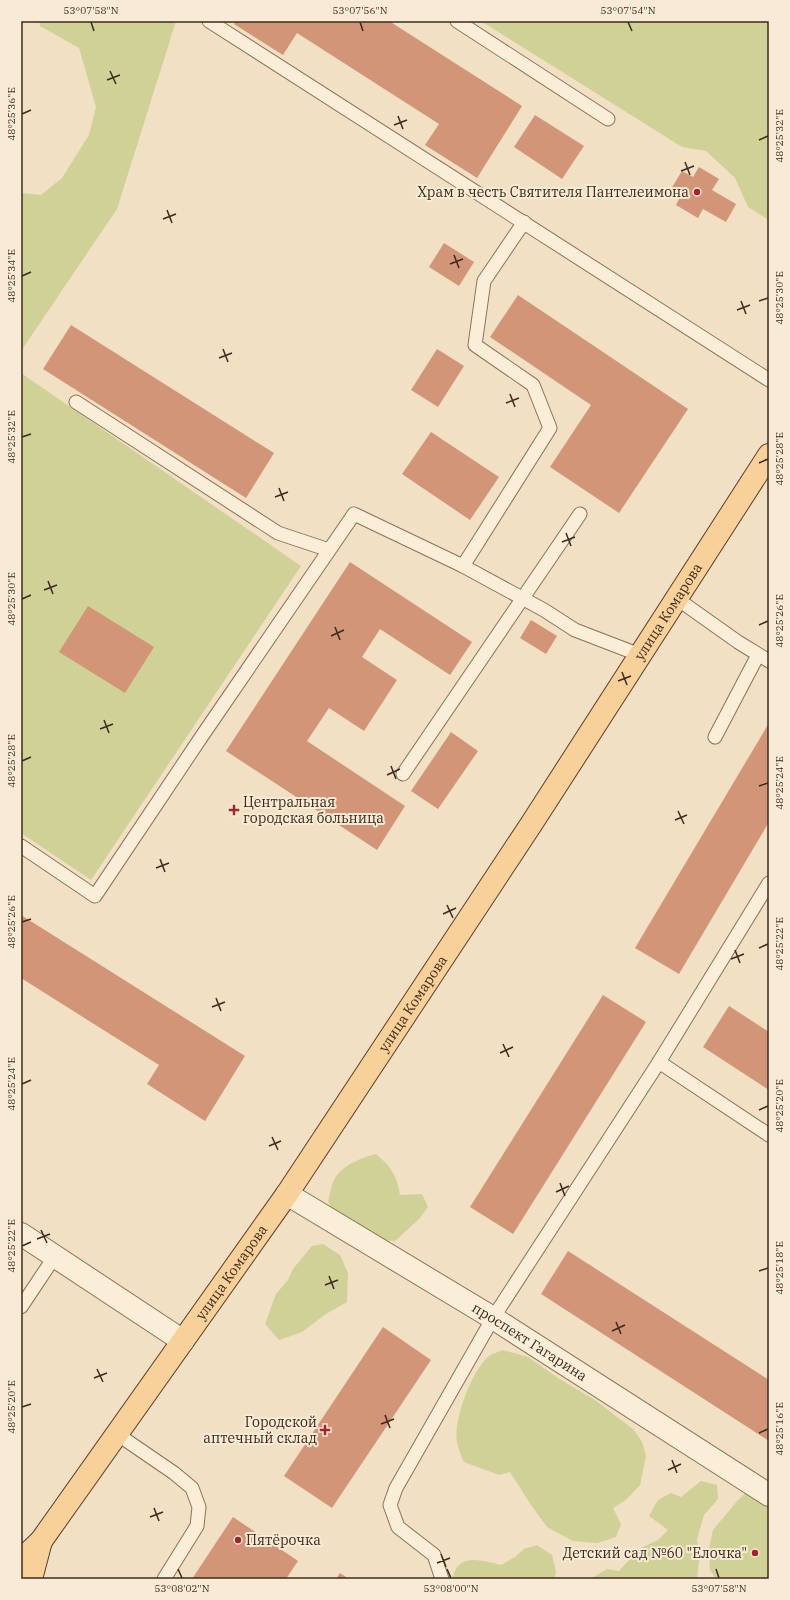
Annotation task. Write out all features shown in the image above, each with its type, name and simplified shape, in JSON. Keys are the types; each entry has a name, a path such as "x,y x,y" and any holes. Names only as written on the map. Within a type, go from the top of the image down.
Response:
{"main road":[{"name":"улица Комарова","path":"40,1541 287,1194 527,830 769,455"},
{"path":"21,1560 40,1541"},
{"path":"31,1579 40,1541"}],"street":[{"name":"проспект Гагарина","path":"287,1194 493,1318 769,1494"},
{"path":"21,1234 183,1341"}],"lane":[{"path":"209,21 769,380"},
{"path":"456,21 608,119"},
{"path":"462,566 550,428 533,385 475,345 484,281 524,222"},
{"path":"76,402 278,533 329,550"},
{"path":"21,846 95,896 202,736 354,514 462,566 523,599 575,630 640,655"},
{"path":"403,774 580,514"},
{"path":"676,598 764,658 715,737"},
{"path":"442,1579 434,1555 398,1527 390,1505 396,1488 493,1318 659,1062 769,883"},
{"path":"659,1062 769,1135"},
{"path":"21,1306 55,1256"},
{"path":"117,1434 174,1473 192,1488 199,1507 197,1526 164,1579"}],"green space":[{"path":"39,21 176,21 117,209 21,351 21,193 41,195 62,178 89,135 96,107 79,48 40,26"},
{"path":"481,21 769,21 769,220 748,207 735,178 706,151 682,147"},
{"path":"21,373 301,566 91,880 21,833"},
{"path":"376,1154 386,1163 395,1177 400,1195 422,1194 428,1207 419,1219 395,1241 381,1240 335,1215 328,1201 333,1182 340,1171 357,1160"},
{"path":"323,1244 340,1255 348,1273 347,1302 326,1314 302,1332 279,1340 265,1324 276,1294 288,1280 293,1269 312,1246"},
{"path":"503,1350 528,1357 558,1378 595,1400 634,1430 642,1442 646,1456 640,1485 627,1499 613,1508 621,1524 616,1537 597,1543 573,1541 547,1527 510,1472 499,1475 464,1462 457,1444 457,1433 458,1421 465,1396 476,1372 483,1363 489,1356"},
{"path":"701,1481 717,1485 718,1499 704,1515 697,1540 700,1554 697,1579 590,1579 607,1569 619,1571 639,1549 658,1540 668,1530 649,1516 658,1500 671,1493 681,1497"},
{"path":"751,1488 769,1500 769,1579 716,1579 710,1570 709,1549 713,1530 738,1500"},
{"path":"537,1545 552,1555 556,1572 555,1579 453,1579 455,1570 465,1561 479,1560 501,1565 515,1557 524,1549"}],"building":[{"path":"236,21 389,21 522,106 477,178 425,145 439,124 297,33 283,55 234,24"},
{"path":"535,115 584,146 562,179 514,147"},
{"name":"Храм в честь Святителя Пантелеимона","path":"699,167 719,179 712,190 736,204 726,222 703,209 698,218 676,205 681,195 671,189 682,171 693,177"},
{"path":"444,243 474,262 459,286 429,267"},
{"path":"518,295 688,409 619,513 550,467 591,405 490,337"},
{"path":"71,325 274,453 246,498 43,369"},
{"path":"437,349 464,366 438,407 411,390"},
{"path":"431,432 499,477 470,520 402,474"},
{"path":"350,562 472,642 450,675 380,629 362,657 397,680 364,731 329,708 307,741 405,806 377,850 226,751"},
{"path":"88,606 154,647 125,693 59,652"},
{"path":"531,620 557,636 546,654 520,638"},
{"path":"769,723 769,822 679,974 635,948"},
{"path":"451,732 478,751 438,809 411,791"},
{"path":"21,915 245,1056 205,1121 147,1084 159,1065 21,978"},
{"path":"603,995 646,1022 513,1234 470,1207"},
{"path":"729,1006 769,1032 769,1090 703,1047"},
{"path":"568,1251 769,1380 769,1441 541,1294"},
{"path":"383,1327 431,1360 332,1508 284,1476"},
{"path":"233,1517 298,1561 286,1579 192,1579"},
{"path":"340,1573 349,1579 336,1579"}],"place":[{"name":"Храм в честь Святителя Пантелеимона","path":"697,192"},
{"name":"Центральная городская больница","path":"234,810"},
{"name":"Городской аптечный склад","path":"325,1430"},
{"name":"Пятёрочка","path":"238,1540"},
{"name":"Детский сад №60 \"Елочка\"","path":"755,1553"}]}
